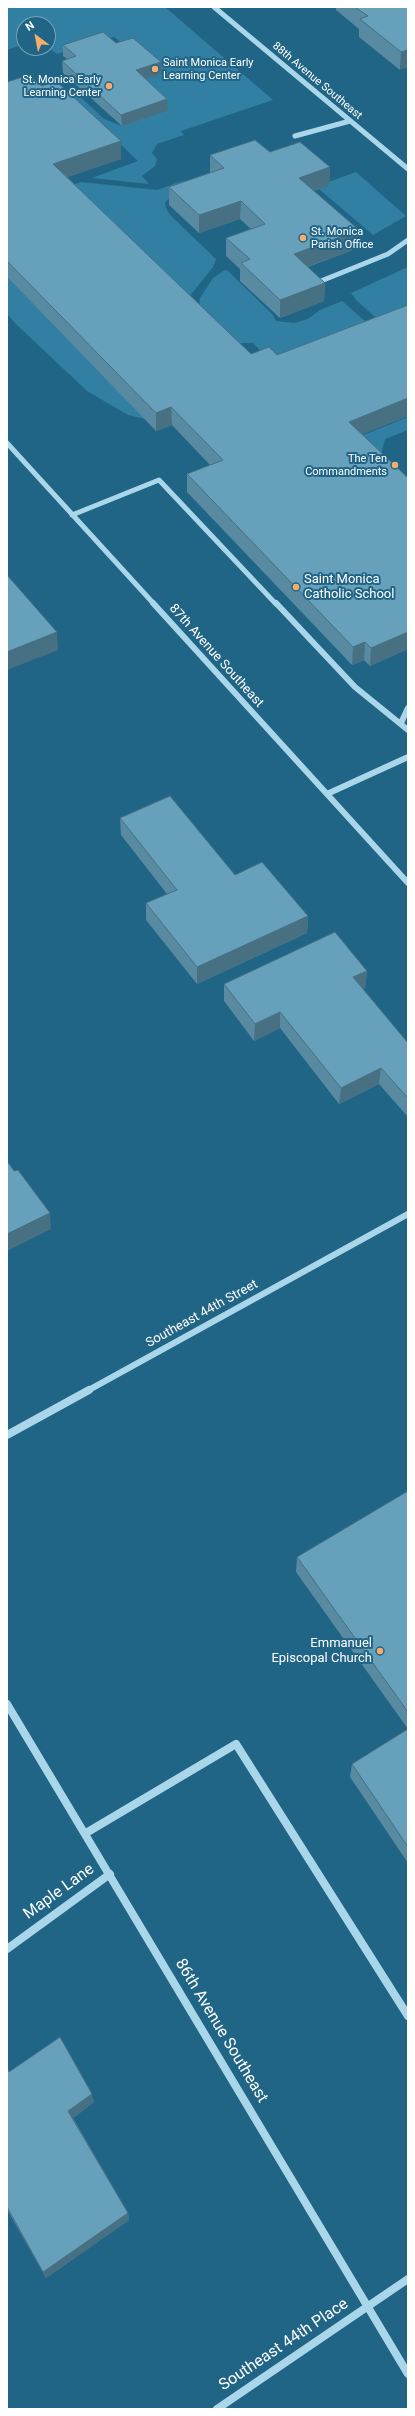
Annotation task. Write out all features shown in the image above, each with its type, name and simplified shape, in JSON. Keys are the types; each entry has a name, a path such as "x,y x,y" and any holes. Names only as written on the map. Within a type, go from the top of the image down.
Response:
{"street":[{"name":"88th Avenue Southeast","path":"214,7 408,169"},
{"path":"295,136 350,121"},
{"path":"321,281 388,254 408,240"},
{"name":"87th Avenue Southeast","path":"7,443 408,883"},
{"path":"72,515 159,480 355,687 408,730"},
{"path":"400,722 408,708"},
{"path":"327,794 408,757"},
{"name":"Southeast 44th Street","path":"7,1435 408,1214"},
{"name":"86th Avenue Southeast","path":"7,1704 86,1833 408,2374"},
{"path":"86,1833 236,1744 408,2016"},
{"name":"Maple Lane","path":"7,1949 110,1874"},
{"name":"Southeast 44th Place","path":"217,2409 408,2279"}],"shaded area":[{"name":"Saint Monica Early Learning Center","path":"7,7 165,7 273,100 181,131 184,135 157,144 152,153 157,159 155,166 142,176 149,184 92,178 138,161 94,119 63,99 77,94 104,119 122,126 136,82 161,73 114,37 57,54 56,16 16,16 16,47 7,50"},
{"path":"356,172 406,216 373,235 319,189 328,186 326,183"},
{"path":"185,180 165,203 166,208 170,215 216,259 213,267 189,297 72,185 81,182 157,190"},
{"path":"408,267 408,316 383,324 356,300 351,293"},
{"path":"225,270 228,271 273,315 276,321 294,323 308,319 320,310 342,301 372,327 272,362 253,343 238,343 199,307 200,298 213,278"},
{"path":"7,277 145,419 128,415 87,391 17,325 7,314"},
{"path":"408,417 408,430 385,439 378,465 351,440"}],"building":[{"path":"355,7 408,7 408,50 401,52 360,19 368,16"},
{"name":"St. Monica Early Learning Center","path":"103,32 116,43 133,38 161,62 136,70 167,99 121,115 62,61 76,56 63,45"},
{"path":"29,75 42,86 56,81 121,141 53,164 251,354 269,347 277,355 408,305 408,398 349,422 408,478 408,632 371,648 365,642 353,647 187,474 223,460 171,407 156,413 7,261 7,82"},
{"name":"St. Monica Parish Office","path":"255,140 270,152 300,142 330,167 299,178 359,230 294,254 325,283 280,300 241,263 250,259 226,238 265,224 241,201 199,215 169,187 224,168 210,155"},
{"path":"7,575 57,632 7,652"},
{"path":"170,796 235,875 262,862 308,916 197,967 146,903 177,890 120,818"},
{"path":"335,932 367,971 353,977 408,1043 408,1098 381,1068 341,1088 280,1012 255,1024 224,984"},
{"path":"7,1161 14,1171 18,1170 50,1213 7,1234"},
{"name":"Emmanuel Episcopal Church","path":"408,1491 408,1712 297,1557"},
{"path":"408,1729 408,1847 352,1764"},
{"path":"60,2037 92,2094 68,2111 128,2213 43,2272 7,2207 7,2068 9,2072"}],"place":[{"name":"Saint Monica Early Learning Center","path":"155,69"},
{"name":"St. Monica Early Learning Center","path":"109,86"},
{"name":"St. Monica Parish Office","path":"303,238"},
{"name":"The Ten Commandments","path":"395,465"},
{"name":"Saint Monica Catholic School","path":"296,587"},
{"name":"Emmanuel Episcopal Church","path":"380,1651"}]}
